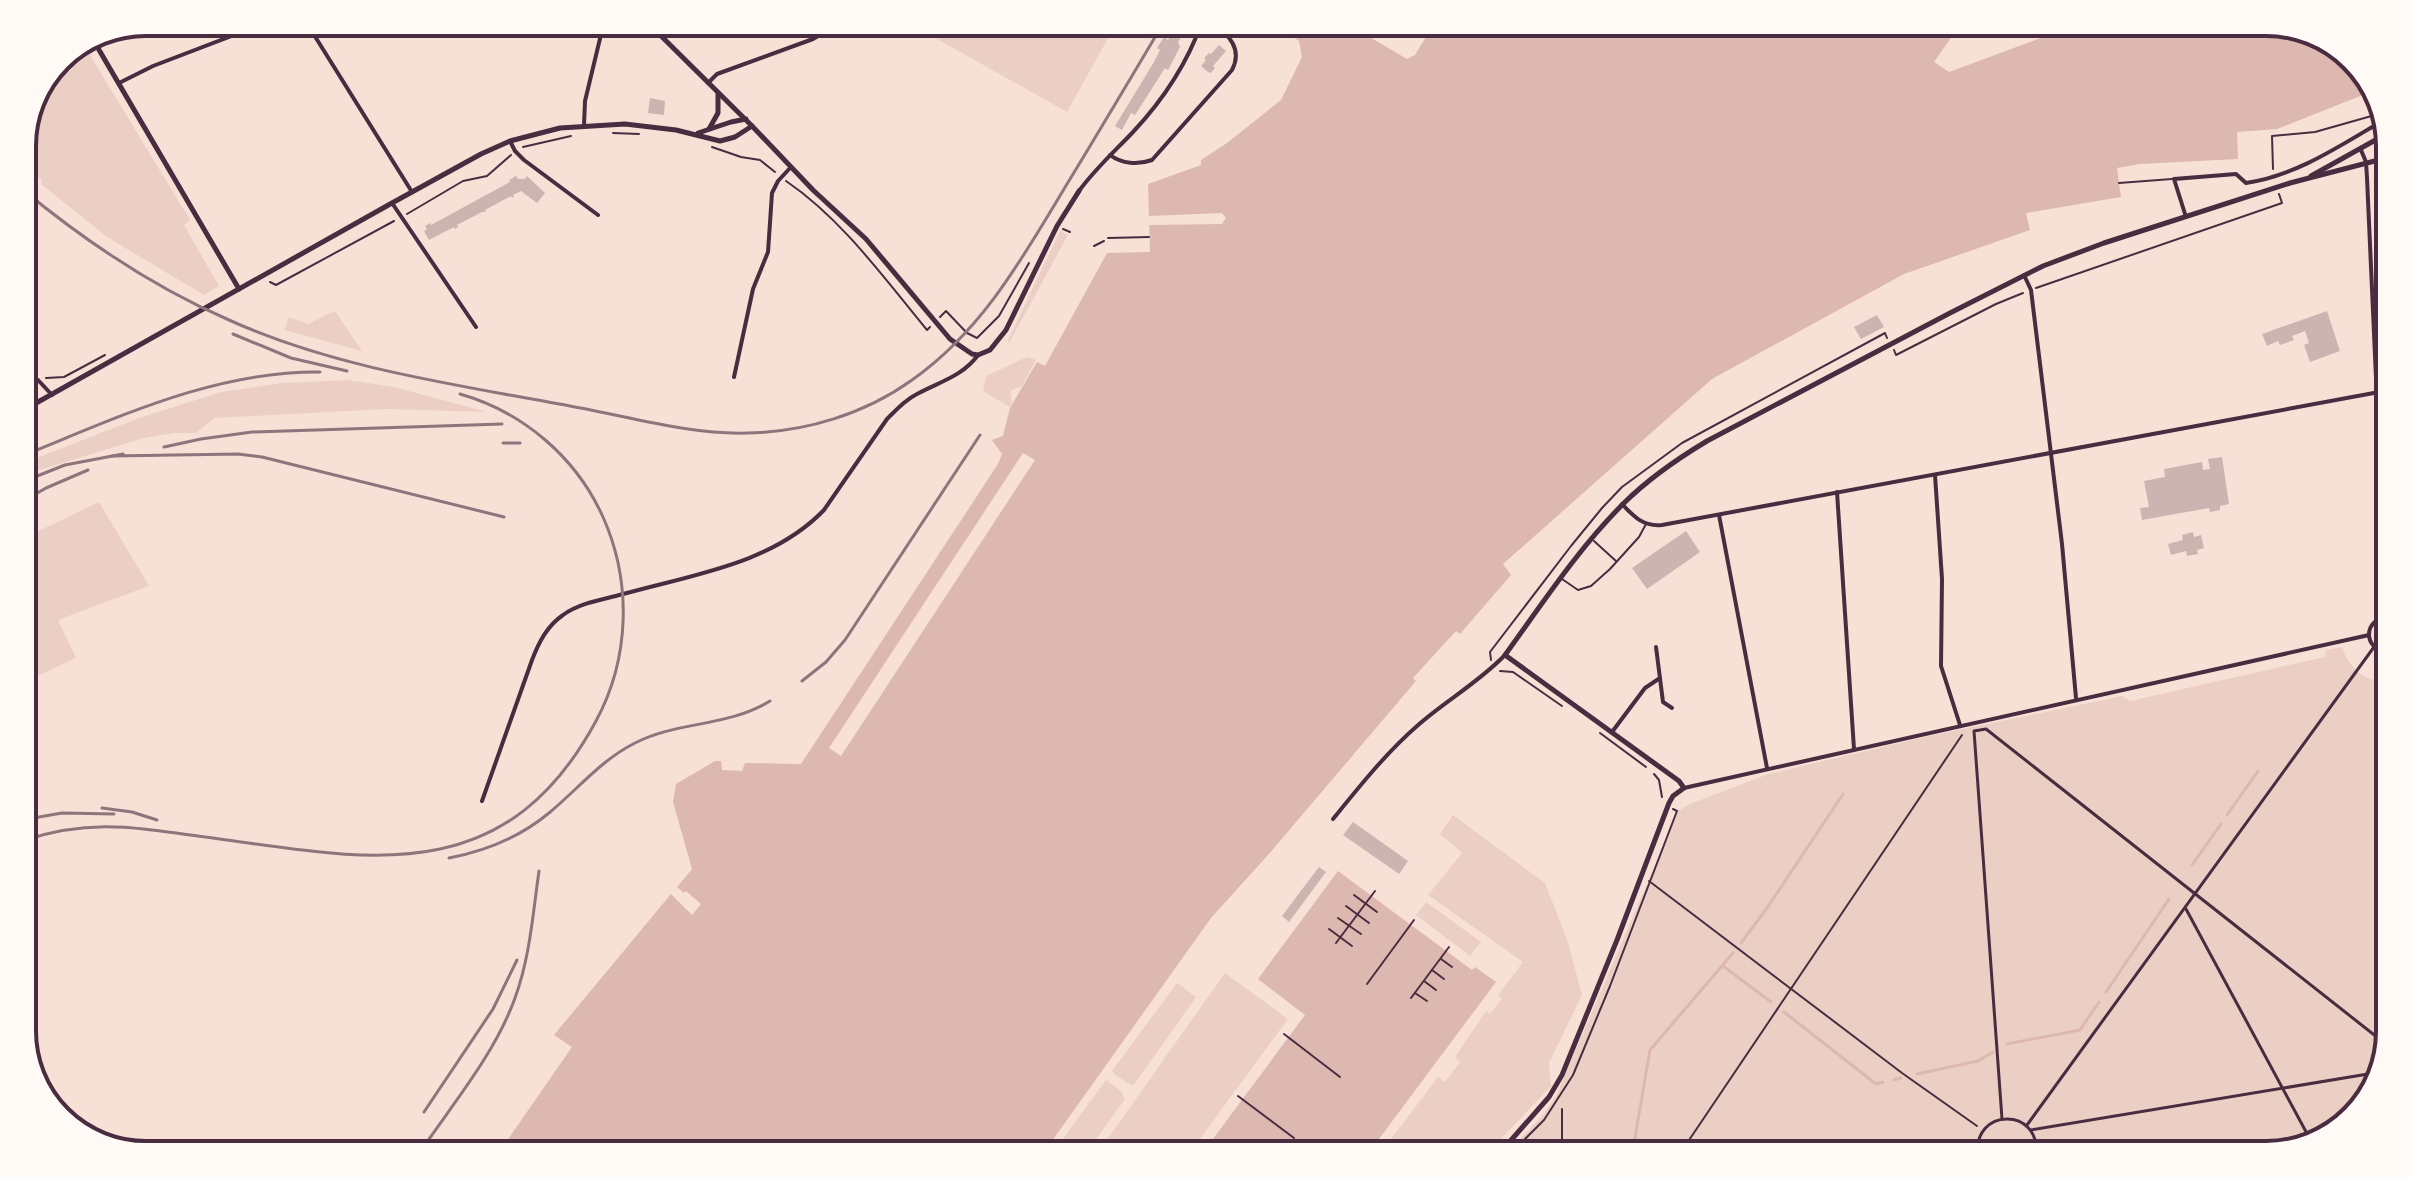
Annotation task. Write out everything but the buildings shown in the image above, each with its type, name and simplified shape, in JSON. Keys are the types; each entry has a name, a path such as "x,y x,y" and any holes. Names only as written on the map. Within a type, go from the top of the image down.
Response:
{"street":[{"path":"119,83 153,66 231,36"},
{"path":"313,36 412,192"},
{"path":"584,125 585,101 601,36"},
{"path":"661,36 866,239 950,339 966,351 978,355"},
{"path":"708,83 717,74 818,36"},
{"path":"482,801 537,647 554,622 580,606 750,558 779,545 815,520 887,419 899,407 958,374 978,355 990,350 1006,330 1057,226 1079,191 1151,112 1176,79 1196,36"},
{"path":"1110,155 1137,164 1152,160 1232,70 1238,60 1236,49 1226,36"},
{"path":"98,48 239,289"},
{"path":"708,130 718,113 718,93"},
{"path":"698,134 746,119"},
{"path":"36,399 38,402 52,395 392,203 510,141 534,133 584,125 639,125 698,134 720,141 735,137 752,126"},
{"path":"2186,217 2174,179 2236,174 2246,183 2274,177 2324,155 2374,126"},
{"path":"510,141 515,151 598,215"},
{"path":"2303,180 2376,141"},
{"path":"2361,150 2366,162 2376,354"},
{"path":"1333,819 1418,725 1482,677 1505,655 1622,504 1674,461 2024,275 2104,243 2376,160"},
{"path":"734,377 753,289 768,252 772,193 781,177 792,167"},
{"path":"392,203 476,327"},
{"path":"2024,275 2031,290 2052,452 2076,698"},
{"path":"36,380 52,395"},
{"path":"1622,504 1646,524 1662,525 2376,393"},
{"path":"1935,475 1942,579 1941,666 1960,725"},
{"path":"1837,492 1854,749"},
{"path":"1719,514 1767,768"},
{"path":"2027,1125 2374,647 2369,635 2371,625 2376,620"},
{"path":"1511,1141 1542,1106 1562,1075 1668,807 1673,796 1684,788 2369,635"},
{"path":"1656,647 1663,702 1672,708"},
{"path":"1505,655 1679,781 1684,788"},
{"path":"1612,732 1645,688 1660,678"},
{"path":"2002,1119 1974,731 1986,729 2376,1037"},
{"path":"2185,907 2307,1133"},
{"path":"2031,1130 2367,1074"},
{"path":"1978,1141 1983,1130 2002,1119 2027,1125 2035,1141"}],"lane":[{"path":"2119,183 2174,179"},
{"path":"1108,238 1149,237"},
{"path":"1561,579 1578,590 1591,586 1617,562 1646,524"},
{"path":"1592,539 1617,562"}],"path":[{"path":"2274,177 2272,136 2315,132 2371,116"},
{"path":"607,133 645,134"},
{"path":"268,279 276,285 463,181 487,176 524,146 574,135"},
{"path":"706,146 760,160 806,197 852,240 927,330"},
{"path":"2036,288 2282,203 2278,193"},
{"path":"1094,246 1108,238"},
{"path":"946,311 967,333 977,338 999,316 1032,259"},
{"path":"1896,355 2026,292"},
{"path":"40,382 47,377 64,377 98,359"},
{"path":"1490,652 1545,580"},
{"path":"1499,671 1510,672 1558,705 1569,709"},
{"path":"1595,728 1655,774 1660,783 1663,805 1677,811"},
{"path":"1688,1141 1963,734"},
{"path":"1641,877 1983,1130"},
{"path":"1336,943 1375,891"},
{"path":"1354,895 1377,912"},
{"path":"1346,906 1369,923"},
{"path":"1338,918 1361,934"},
{"path":"1367,984 1414,920"},
{"path":"1329,929 1352,946"},
{"path":"1411,998 1449,947"},
{"path":"1441,959 1452,967"},
{"path":"1432,970 1444,979"},
{"path":"1424,981 1436,990"},
{"path":"1415,993 1427,1001"},
{"path":"1284,1034 1340,1077"},
{"path":"1238,1096 1294,1138"},
{"path":"1562,1109 1562,1141"}],"shaded area":[{"path":"932,36 1109,36 1067,112"},
{"path":"1292,36 1368,36 1407,59 1415,55 1427,36 1952,36 1934,62 1949,72 2046,36 2266,36 2287,38 2314,47 2338,63 2363,95 2277,129 2237,132 2238,159 2117,168 2121,197 2026,213 2030,230 1904,274 1712,379 1503,564 1511,575 1460,634 1456,631 1413,678 1416,681 1211,918 1052,1141 507,1141 572,1047 554,1035 671,894 692,915 701,904 677,887 692,869 673,802 676,784 715,761 721,761 722,770 742,771 745,763 801,764 998,464 1002,454 992,440 1003,436 1010,408 1037,362 1045,366 1107,253 1150,252 1148,184 1201,165 1201,160 1281,100 1302,57 1299,41"},
{"path":"88,53 190,220 184,225 219,286 204,295 107,237 41,184 42,180 36,175 36,139 47,98 59,79"},
{"path":"1060,231 1068,235 1009,343 1008,340"},
{"path":"335,311 362,351 284,330 289,317 308,324"},
{"path":"1027,357 1036,360 1022,386 1010,391 1010,407 983,391 986,376"},
{"path":"347,380 394,387 487,412 387,409 214,418 196,433 144,438 36,471 36,458 142,417 221,392 283,383"},
{"path":"99,502 149,586 58,620 76,658 36,677 36,532"},
{"path":"2342,647 2357,671 2376,680 2376,1030 2372,1059 2357,1092 2338,1114 2314,1130 2266,1141 1518,1141 1542,1116 1557,1094 1678,811 1768,774 1929,736 2122,696 2130,701 2325,657 2326,650"},
{"path":"1453,815 1545,883 1568,942 1582,995 1549,1063 1551,1086 1499,1141 1390,1141 1438,1077 1445,1082 1460,1062 1455,1057 1486,1011 1490,1014 1502,999 1498,995 1523,962 1428,895 1462,853 1440,834"},
{"path":"1338,871 1472,970 1475,967 1496,982 1377,1141 1211,1141 1305,1015 1258,979"},
{"path":"1426,902 1481,942 1470,956 1416,915"},
{"path":"1225,973 1288,1019 1198,1141 1106,1141"},
{"path":"1177,983 1196,997 1133,1086 1112,1071"},
{"path":"1106,1080 1121,1091 1125,1099 1095,1141 1061,1141"}],"pier":[{"path":"1222,213 1226,218 1222,224 1149,225 1149,216"},
{"path":"1023,453 1035,460 841,756 829,748"}],"waterway":[{"path":"2227,815 2258,771"},
{"path":"1741,943 1843,794"},
{"path":"2192,865 2221,824"},
{"path":"2106,992 2169,899"},
{"path":"1634,1141 1650,1050 1733,953"},
{"path":"1723,966 1771,1002"},
{"path":"2007,1044 2080,1030 2099,1002"},
{"path":"1784,1012 1876,1084 1883,1082"},
{"path":"1917,1074 1978,1061 1993,1052"},
{"path":"1894,1080 1901,1078"}],"railway":[{"path":"36,200 96,245 174,293 229,320 312,351 399,374 683,428 726,433 791,429 834,419 894,392 960,339 1017,265 1156,36"},
{"path":"233,334 291,358 347,371"},
{"path":"36,450 131,412 205,388 242,379 320,372"},
{"path":"36,837 66,830 106,827 146,829 310,851 366,855 419,853 469,841 515,817 558,778 596,721 616,672 623,620 619,567 603,517 592,495 562,456 526,425 505,412 460,394"},
{"path":"164,447 252,432 502,424"},
{"path":"802,681 826,662 845,640 980,435"},
{"path":"503,443 520,443"},
{"path":"36,476 65,465 123,454"},
{"path":"112,456 238,454 262,457 504,517"},
{"path":"36,494 88,470"},
{"path":"449,858 489,847 526,829 549,813 600,766 635,743 668,731 737,715 770,701"},
{"path":"102,808 132,812 157,820"},
{"path":"36,818 62,813 114,814"},
{"path":"428,1141 484,1059 515,998 524,967 539,871"},
{"path":"424,1112 493,1009 517,960"}]}
